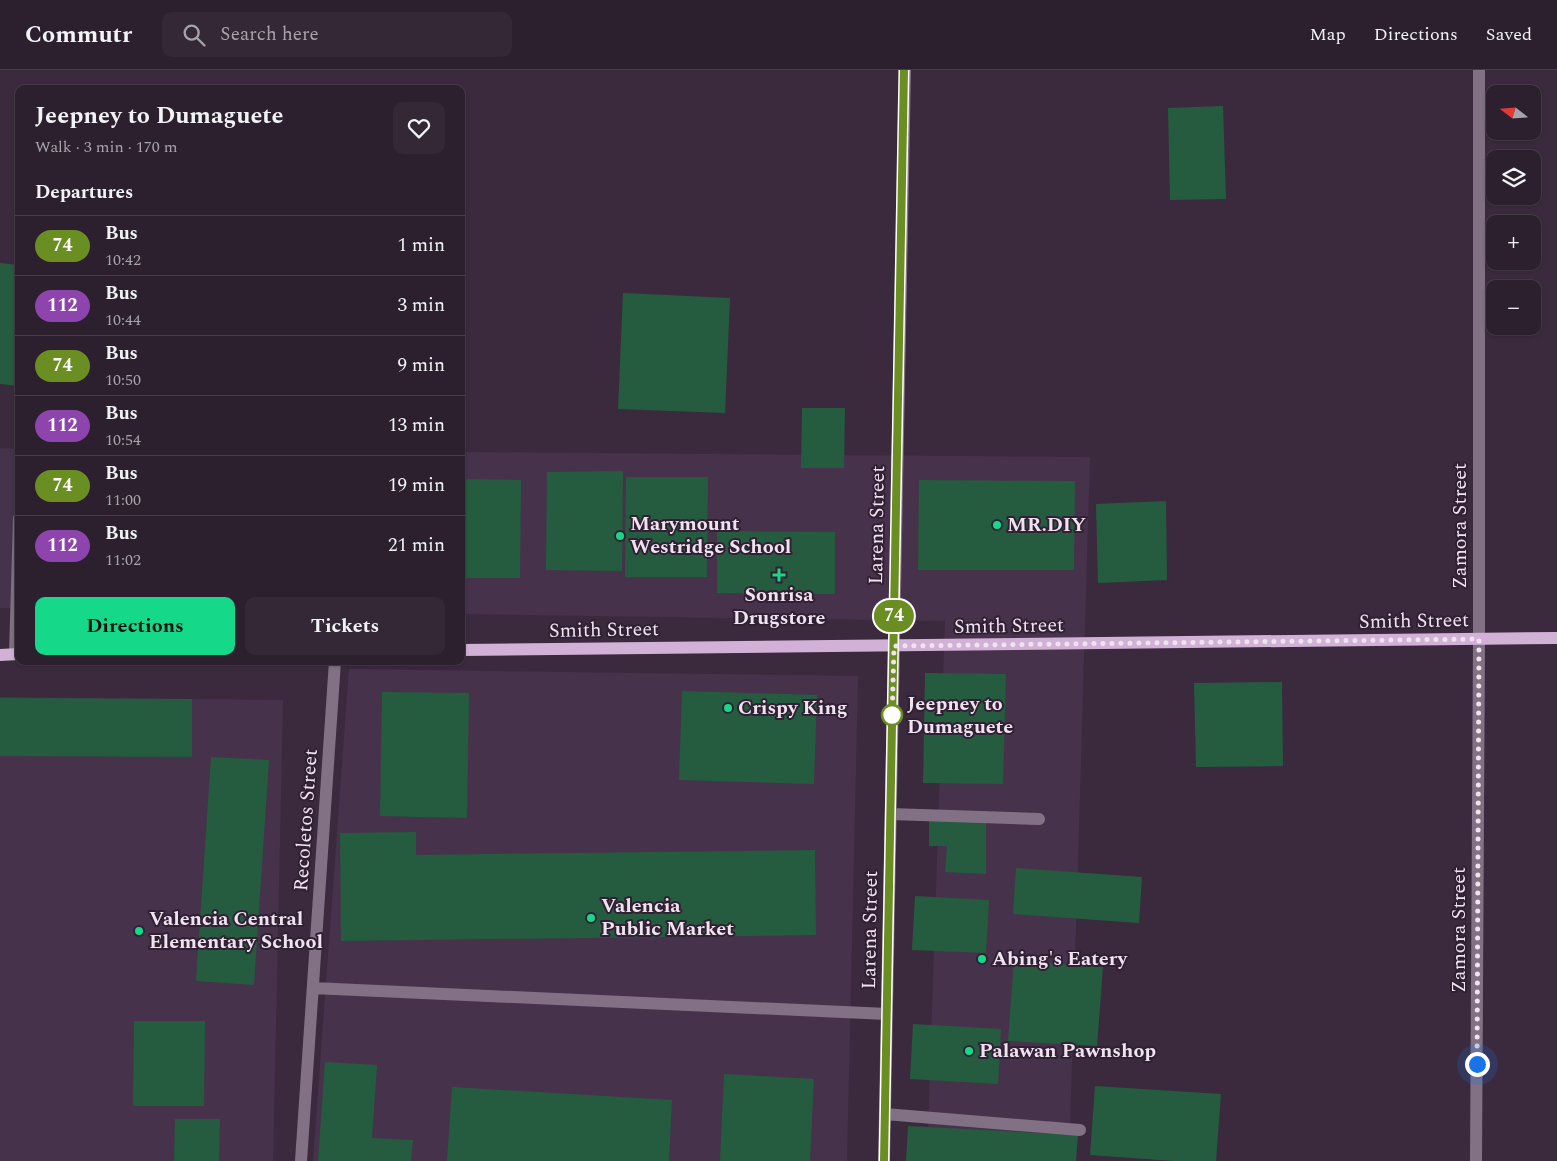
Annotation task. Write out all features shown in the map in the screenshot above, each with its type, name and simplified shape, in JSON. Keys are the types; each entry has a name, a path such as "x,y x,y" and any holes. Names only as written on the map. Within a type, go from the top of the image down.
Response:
{"main road":[{"name":"Smith Street","path":"465,650 1557,638"},
{"path":"0,654 15,654"}],"street":[{"name":"Larena Street","path":"884,1161 904,70"},
{"name":"Zamora Street","path":"1476,1161 1479,639 1479,70"},
{"name":"Recoletos Street","path":"301,1161 335,665"},
{"path":"891,814 1039,819"},
{"path":"313,988 887,1014"},
{"path":"885,1114 1080,1130"}],"shaded area":[{"path":"0,448 15,449 15,608 0,608"},
{"path":"465,452 1090,457 1069,1161 927,1161 945,621 465,614"},
{"name":"Valencia Public Market","path":"349,669 858,676 847,1161 313,1161"},
{"name":"Valencia Central Elementary School","path":"0,697 283,700 273,1161 0,1161"}],"building":[{"path":"1223,106 1226,199 1170,200 1168,108"},
{"path":"0,263 15,265 15,386 0,384"},
{"path":"623,293 730,298 725,413 618,409"},
{"path":"802,408 845,408 844,468 801,468"},
{"path":"623,471 622,571 546,570 547,472"},
{"path":"626,477 708,477 707,577 625,577"},
{"path":"465,479 521,480 520,578 465,578"},
{"name":"MR.DIY","path":"919,480 1075,481 1074,570 918,570"},
{"path":"1166,501 1167,580 1098,583 1096,504"},
{"path":"717,531 835,532 835,594 717,593"},
{"path":"925,673 1006,674 1003,784 923,783"},
{"path":"1282,682 1283,766 1196,767 1194,683"},
{"path":"682,691 817,695 814,784 679,780"},
{"path":"382,692 469,693 467,818 380,816"},
{"path":"0,698 192,699 192,757 0,756"},
{"path":"211,757 269,760 254,985 196,981"},
{"path":"929,820 986,821 986,874 945,872 947,846 929,846"},
{"path":"416,832 416,855 815,850 816,935 341,941 340,833"},
{"path":"1016,868 1142,877 1139,923 1013,914"},
{"path":"915,896 989,900 986,953 912,950"},
{"path":"1014,960 1103,967 1097,1046 1008,1041"},
{"path":"134,1021 205,1021 204,1106 133,1106"},
{"path":"913,1024 1001,1029 998,1084 910,1079"},
{"path":"325,1062 377,1065 372,1138 413,1140 411,1161 318,1161"},
{"path":"724,1074 814,1079 810,1161 720,1161"},
{"path":"1095,1086 1221,1094 1216,1161 1174,1161 1090,1155"},
{"path":"452,1087 672,1100 669,1161 447,1161"},
{"path":"175,1119 220,1119 219,1161 174,1161"},
{"path":"908,1126 1078,1135 1076,1161 906,1161"}],"bus line":[{"name":"74","path":"884,1161 904,70"}],"place":[{"name":"MR.DIY","path":"997,525"},
{"name":"Marymount Westridge School","path":"620,536"},
{"name":"Sonrisa Drugstore","path":"779,575"},
{"name":"Crispy King","path":"728,708"},
{"name":"Jeepney to Dumaguete","path":"892,715"},
{"name":"Valencia Public Market","path":"591,918"},
{"name":"Valencia Central Elementary School","path":"139,931"},
{"name":"Abing's Eatery","path":"982,959"},
{"name":"Palawan Pawnshop","path":"969,1051"}],"route":[{"path":"892,715 892,720 894,646 1479,639 1477,1064"}]}
